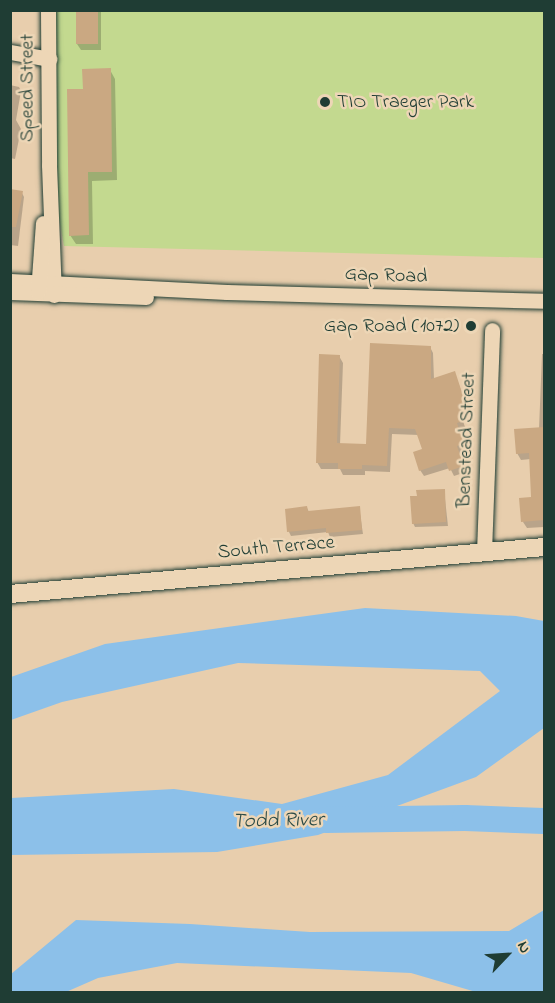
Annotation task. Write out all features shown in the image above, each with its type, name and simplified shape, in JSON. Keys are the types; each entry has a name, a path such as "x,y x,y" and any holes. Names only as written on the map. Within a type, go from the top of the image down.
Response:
{"street":[{"name":"Speed Street","path":"48,10 49,165 54,289"},
{"path":"10,52 49,59"},
{"name":"Speed Street","path":"38,289 49,165"},
{"name":"Gap Road","path":"10,280 38,289"},
{"name":"Gap Road","path":"10,292 54,289 544,301"},
{"name":"Benstead Street","path":"484,552 492,330"},
{"name":"South Terrace","path":"10,594 544,547"}],"green space":[{"path":"48,11 544,11 544,258 64,246 49,165"}],"water":[{"path":"365,608 516,616 544,621 544,728 476,777 318,835 217,852 11,855 11,798 174,789 282,804 388,775 500,691 480,671 238,663 62,702 11,720 11,677 105,644"},
{"path":"544,910 544,992 476,992 411,973 177,963 98,978 66,992 11,992 11,974 76,920 190,924 310,932 509,931"}],"building":[{"path":"76,10 98,10 98,44 76,44"},
{"path":"111,68 112,172 88,172 89,235 69,236 67,89 83,89 82,69"},
{"path":"10,189 23,191 16,227 10,227"},
{"path":"370,343 431,346 431,379 455,371 465,402 458,405 463,421 457,423 464,444 457,446 464,466 449,471 446,462 419,471 413,452 422,449 415,429 389,428 387,466 362,465 362,469 338,469 338,463 316,463 319,354 340,355 337,443 366,444"},
{"path":"544,427 544,520 521,522 519,498 531,497 529,453 516,454 514,429"},
{"path":"445,489 446,522 412,524 410,496 417,496 416,490"},
{"path":"307,506 308,511 360,506 362,530 326,533 326,528 287,532 285,509"}],"waterway":[{"name":"Todd River","path":"326,820 465,818 544,821"}],"place":[{"name":"TIO Traeger Park","path":"325,102"},
{"name":"Gap Road (1072)","path":"471,326"}]}
